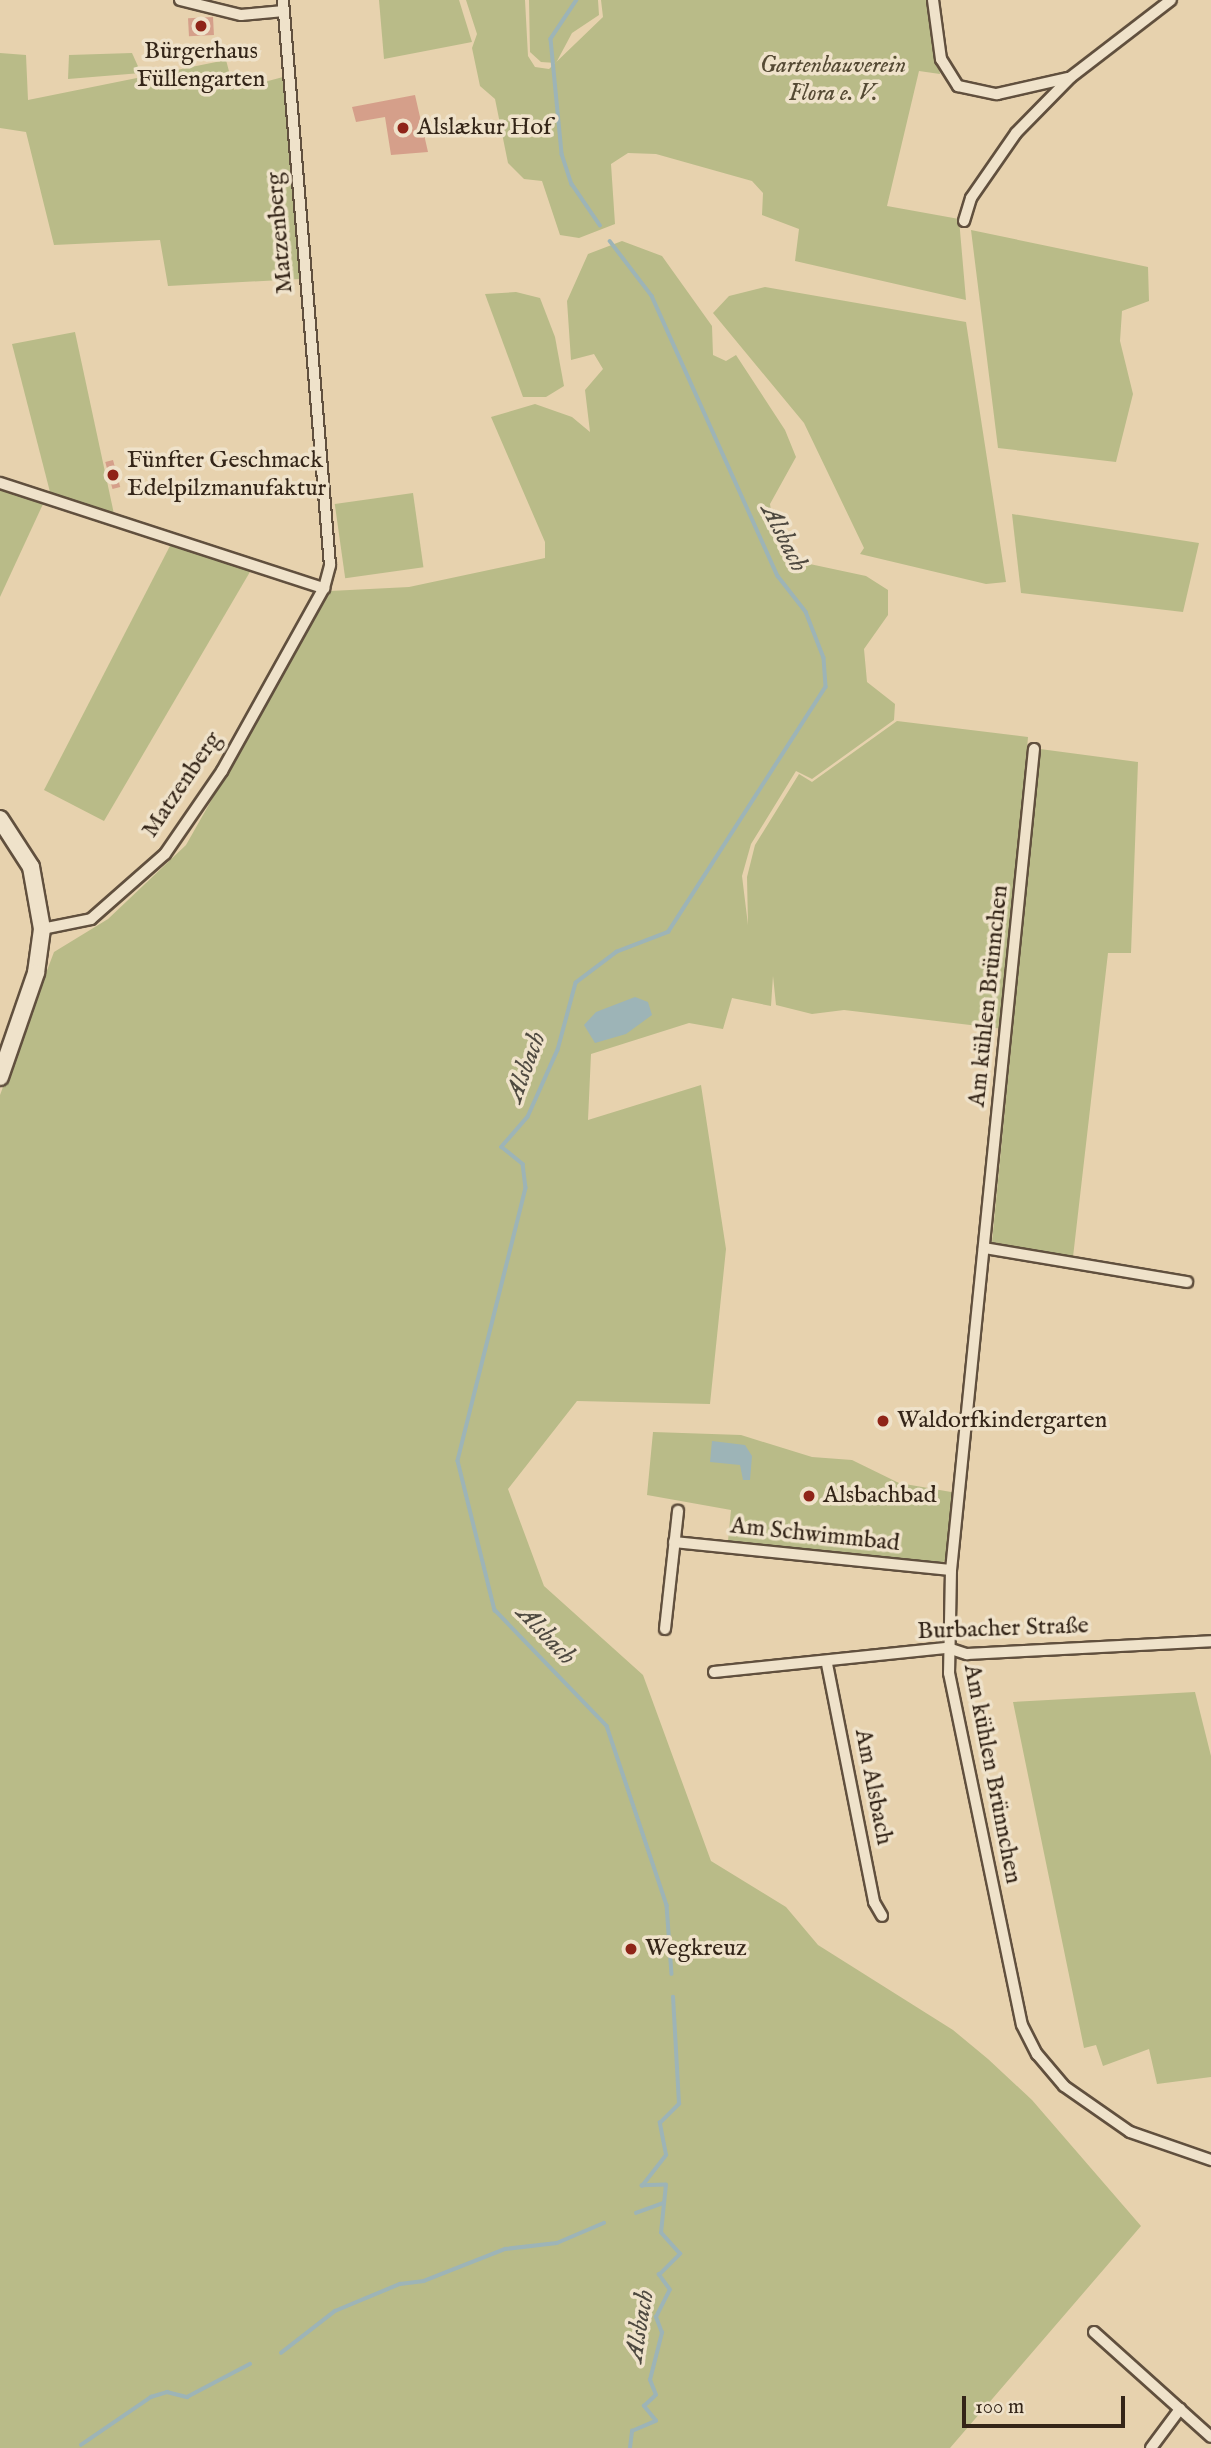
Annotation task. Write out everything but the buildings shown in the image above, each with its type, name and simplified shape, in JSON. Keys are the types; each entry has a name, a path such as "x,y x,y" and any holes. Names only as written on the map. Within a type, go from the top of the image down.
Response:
{"street":[{"path":"180,0 241,15 284,6"},
{"path":"933,0 941,60 958,86 997,94 1070,77"},
{"path":"964,221 988,172 1070,77 1171,0"},
{"name":"Matzenberg","path":"42,929 91,919 164,854 215,783 324,588 327,524 284,6"},
{"path":"0,483 324,588"},
{"name":"Am kühlen Brünnchen","path":"1034,749 951,1570 948,1648 1022,2025 1037,2054 1082,2100 1146,2141 1211,2160"},
{"path":"0,819 31,867 42,929 36,973 0,1077"},
{"path":"985,1248 1187,1282"},
{"path":"665,1629 678,1511"},
{"name":"Am Schwimmbad","path":"674,1542 951,1570"},
{"name":"Burbacher Straße","path":"714,1672 827,1664 948,1648 968,1654 1211,1641"},
{"name":"Am Alsbach","path":"827,1664 874,1902 882,1916"},
{"path":"1094,2332 1211,2437"},
{"path":"1151,2448 1180,2409"}],"green space":[{"path":"379,0 459,0 472,42 384,59"},
{"name":"Gartenbauverein Flora e. V.","path":"466,0 525,0 528,56 535,67 549,69 603,17 601,0 927,0 940,74 919,71 887,206 959,219 966,300 795,261 799,229 762,215 763,193 752,181 656,154 628,153 611,164 615,224 579,238 560,235 542,181 524,179 508,163 495,99 480,86 472,48 477,34"},
{"path":"529,0 598,0 599,15 572,33 556,63 541,62 530,52"},
{"path":"0,53 26,55 28,100 226,60 234,90 283,77 300,279 168,286 160,240 54,245 26,132 0,128"},
{"path":"132,53 141,73 68,79 69,55"},
{"path":"971,230 1148,267 1149,301 1122,311 1120,341 1133,394 1116,462 998,448"},
{"path":"622,241 662,256 712,326 713,355 726,361 736,355 785,430 796,457 770,504 773,525 791,550 805,563 866,576 888,590 888,615 864,649 867,682 895,704 894,720 812,779 796,771 751,844 742,876 748,925 747,877 755,845 799,774 812,782 897,721 1028,737 1004,1029 844,1010 812,1014 776,1005 773,976 771,1006 732,998 723,1029 689,1023 591,1054 588,1120 701,1085 726,1249 710,1404 577,1401 508,1489 544,1586 643,1675 711,1861 786,1907 818,1945 953,2030 988,2059 1032,2100 1141,2226 950,2448 0,2448 0,1095 54,952 108,919 186,845 330,591 409,587 545,558 545,542 491,417 535,404 572,417 590,432 585,390 603,369 594,354 571,360 567,301 588,254"},
{"path":"765,287 966,322 1006,582 986,584 860,554 864,548 804,423 713,313 729,296"},
{"path":"516,292 540,298 555,337 564,386 546,397 523,397 485,294"},
{"path":"75,332 114,514 51,496 12,344"},
{"path":"0,490 43,504 0,597"},
{"path":"413,493 423,567 345,578 335,504"},
{"path":"1012,514 1199,543 1183,612 1021,593"},
{"path":"172,542 254,565 104,821 44,790"},
{"path":"1040,749 1138,762 1131,953 1108,953 1073,1257 992,1242"},
{"name":"Alsbachbad","path":"653,1432 741,1435 812,1457 852,1460 899,1483 957,1493 949,1558 940,1564 728,1541 731,1510 647,1495"},
{"path":"1195,1692 1211,1756 1211,2077 1157,2084 1149,2049 1103,2066 1096,2045 1084,2048 1013,1702"}],"water":[{"path":"635,997 648,1002 652,1015 626,1034 595,1043 584,1025 596,1012"},
{"path":"712,1441 745,1445 752,1456 750,1480 743,1480 740,1465 710,1462"}],"waterway":[{"name":"Alsbach","path":"577,0 551,39 562,154 572,184 600,225"},
{"name":"Alsbach","path":"610,241 652,296 778,576 806,612 824,658 826,687 669,932 617,952 576,983 558,1050 528,1117 502,1147 523,1164 526,1188 458,1461 495,1610 607,1726 667,1905 672,1974"},
{"name":"Alsbach","path":"630,2448 632,2431 656,2421 644,2406 656,2395 650,2380 662,2333 656,2317 670,2290 659,2275 680,2254 661,2233 666,2185 642,2186 666,2155 660,2123 679,2104 673,1997"},
{"path":"636,2213 663,2203"},
{"path":"281,2353 335,2311 400,2284 424,2281 505,2249 557,2243 604,2223"},
{"path":"81,2445 151,2397 167,2392 187,2397 250,2364"}],"place":[{"name":"Bürgerhaus Füllengarten","path":"201,26"},
{"name":"Alslækur Hof","path":"403,128"},
{"name":"Fünfter Geschmack Edelpilzmanufaktur","path":"113,475"},
{"name":"Waldorfkindergarten","path":"883,1421"},
{"name":"Alsbachbad","path":"809,1496"},
{"name":"Wegkreuz","path":"631,1949"}]}
